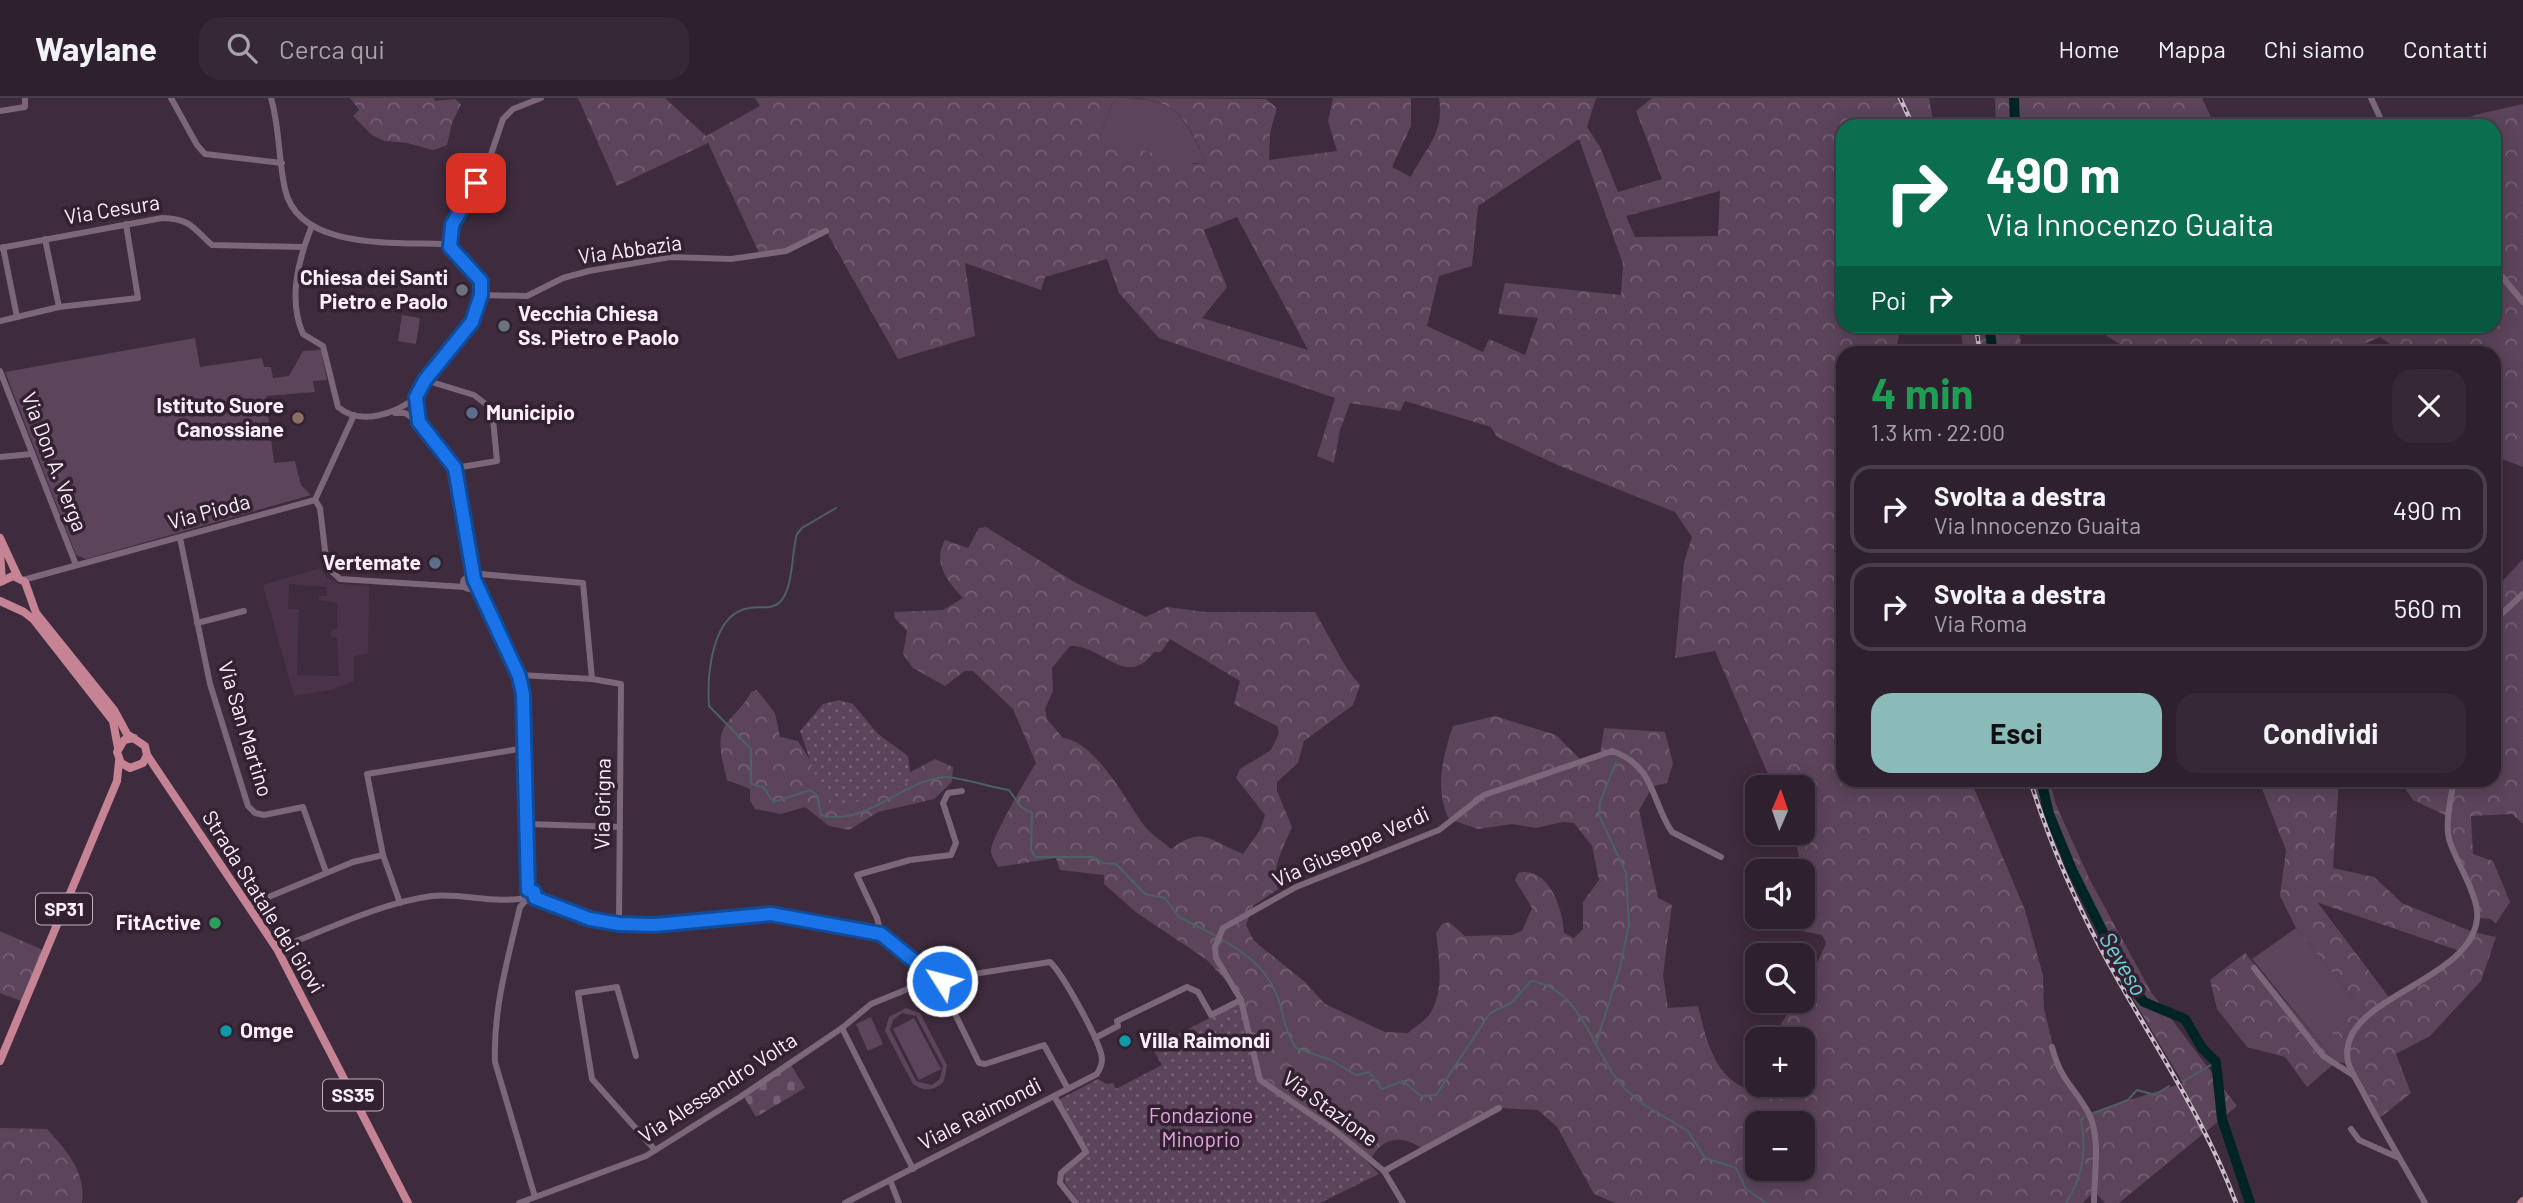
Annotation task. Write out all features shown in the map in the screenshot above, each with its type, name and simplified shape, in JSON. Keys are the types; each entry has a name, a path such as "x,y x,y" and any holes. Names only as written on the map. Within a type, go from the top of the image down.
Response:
{"main road":[{"path":"0,538 36,613 114,710 127,734 145,746 147,755 140,766"},
{"path":"0,552 1,581 20,578"},
{"path":"15,607 24,602 27,595"},
{"path":"2,604 15,607 34,620 110,717 119,761 131,768 140,766 159,773"},
{"path":"118,748 124,740 134,738"},
{"name":"Strada Statale dei Giovi","path":"147,755 277,949 408,1203"},
{"name":"SP31","path":"0,1061 117,781 119,761"},
{"name":"SP31","path":"117,781 131,768"}],"street":[{"path":"0,111 25,107 25,98"},
{"path":"171,98 197,145 205,154 282,163"},
{"path":"271,98 279,128 285,190 291,205 312,228 375,241 442,244 450,247 481,281 481,295 472,322 425,380 416,397 394,412"},
{"path":"450,247 452,225 486,169 503,119 513,109 541,98"},
{"path":"2371,98 2381,119"},
{"name":"Via Cesura","path":"1,247 126,224 179,218 192,224 212,245 304,247"},
{"path":"0,321 59,307 138,298 126,224"},
{"path":"312,228 297,274 298,324 303,334 323,346 338,407 354,415 405,412 419,422 455,468 470,558 469,582 481,597 519,676 523,694 528,890 520,907 499,999 494,1044 495,1062 534,1197"},
{"name":"Via Abbazia","path":"481,295 527,296 563,278 670,257 731,260 786,251 826,231"},
{"path":"45,239 59,307"},
{"path":"1,247 17,317"},
{"path":"2501,275 2523,302"},
{"name":"Via Don A. Verga","path":"0,371 76,565"},
{"path":"425,380 474,395 492,409 514,410 547,419"},
{"path":"416,397 419,422"},
{"path":"455,468 497,461 492,409"},
{"path":"354,415 315,500 320,508 327,567 331,574 340,579 383,582 447,584 469,582 480,574 583,583 592,679 519,676"},
{"path":"0,457 32,454"},
{"name":"Via Pioda","path":"20,578 180,538 315,500"},
{"name":"Via San Martino","path":"180,538 218,717 248,806 255,813 264,815 303,807 326,872"},
{"path":"2501,614 2523,594"},
{"path":"197,623 244,611"},
{"name":"Via Grigna","path":"592,679 621,684 619,924"},
{"path":"400,903 383,855 367,774 525,748"},
{"name":"Via Giuseppe Verdi","path":"1241,1000 1218,964 1215,947 1223,928 1296,887 1439,830 1484,795 1612,751 1630,760 1653,786 1665,823 1672,832 1721,857"},
{"path":"2425,1203 2349,1064 2347,1046 2352,1033 2366,1017 2461,951 2478,918 2449,838 2453,787"},
{"path":"881,934 877,918 857,875 910,860 951,855 956,843 943,803 948,793 962,791"},
{"path":"526,824 620,827"},
{"path":"248,905 326,872 383,855"},
{"path":"528,890 534,892 535,898"},
{"path":"277,949 400,903 458,894 535,898 590,919 619,924 655,925 771,914 881,934 930,974 937,974 979,1063 985,1065 1044,1045 1068,1089"},
{"path":"930,974 925,982 932,989 941,982 1049,962 1056,968 1095,1038 1118,1026 1117,1021 1187,987 1198,992 1211,1014 1241,1000"},
{"path":"2254,968 2323,1056 2355,1076"},
{"name":"Via Alessandro Volta","path":"519,1203 655,1150 842,1028 871,1004 925,982"},
{"path":"636,1056 617,987 578,993 593,1079 655,1150"},
{"name":"Via Stazione","path":"1241,1000 1260,1080 1334,1130 1384,1171 1499,1108"},
{"path":"842,1028 913,1169"},
{"name":"Viale Raimondi","path":"845,1203 1068,1089 1099,1070 1101,1055 1095,1038"},
{"path":"2052,1047 2064,1081 2088,1113 2093,1126 2094,1203"},
{"path":"1054,1096 1086,1152 1061,1173 1060,1183 1076,1203"},
{"path":"2351,1129 2359,1140 2399,1158"},
{"path":"1384,1171 1403,1203"},
{"path":"890,1180 900,1203"}],"shaded area":[{"path":"320,568 326,577 339,584 369,586 368,654 354,656 354,681 331,690 294,696 263,585","holes":["289,584 327,587 327,596 319,596 319,600 337,603 337,629 331,630 331,637 337,638 339,676 297,675 299,609 288,609"]}],"green space":[{"path":"350,98 434,98 435,101 455,99 461,104 452,123 447,145 433,150 407,143 384,141 372,135 353,116 359,110"},
{"path":"578,98 665,98 706,136 760,106 755,98 1118,98 1112,104 1099,139 1194,164 1207,163 1181,117 1163,104 1134,98 1266,99 1277,108 1270,133 1269,160 1337,151 1328,121 1333,98 1411,98 1411,126 1392,167 1411,177 1436,131 1440,111 1439,98 1596,98 1587,127 1600,147 1618,192 1662,179 1636,111 1652,98 1929,98 1933,119 1836,119 1836,333 1899,333 1897,346 1836,346 1836,787 1974,787 2025,910 2043,975 2044,1008 2058,1067 2089,1113 2183,1083 2114,967 2059,853 2035,787 2052,787 2056,805 2090,880 2151,992 2237,1106 2119,1203 2105,1203 2094,1191 2083,1203 1615,1203 1594,1194 1557,1127 1538,1110 1499,1108 1421,1148 1407,1141 1394,1140 1382,1145 1372,1157 1261,1080 1238,994 1207,960 1137,913 1104,884 1104,875 1060,870 1056,858 998,867 991,852 996,835 1036,763 1013,709 973,671 965,671 945,686 913,668 903,654 907,631 895,618 894,612 943,610 963,598 943,571 941,548 945,540 968,548 979,528 986,527 1076,583 1146,617 1167,607 1205,612 1315,612 1347,669 1360,685 1353,705 1304,741 1298,763 1277,782 1277,791 1292,827 1277,866 1278,889 1253,906 1246,925 1254,941 1305,982 1325,1004 1385,1032 1408,1033 1427,1018 1434,1006 1440,975 1436,933 1442,924 1449,922 1465,936 1512,935 1522,931 1532,908 1515,880 1518,873 1529,872 1546,882 1561,913 1564,933 1574,938 1583,929 1583,902 1599,880 1592,846 1574,823 1563,822 1536,828 1512,824 1478,829 1449,819 1444,808 1441,784 1443,761 1453,726 1495,716 1556,735 1581,760 1600,755 1604,728 1665,732 1673,763 1667,783 1653,786 1639,810 1658,898 1672,905 1663,975 1668,1008 1698,1006 1715,1059 1731,1079 1745,1088 1745,1097 1815,1097 1815,1027 1779,1027 1788,1013 1815,1013 1815,967 1826,942 1822,935 1801,929 1815,929 1815,859 1799,859 1796,845 1815,845 1815,775 1768,774 1715,651 1675,658 1684,562 1692,537 1675,512 1560,466 1497,437 1491,427 1405,401 1400,411 1350,403 1340,430 1334,463 1317,456 1335,398 1159,338 1119,293 1107,259 1045,277 1041,290 965,263 975,336 898,359 826,231 786,251 760,255 708,143 617,186","holes":["1579,139 1623,264 1621,295 1505,283 1498,314 1538,318 1525,355 1489,339 1483,352 1427,326 1439,276 1472,266 1478,206","1720,191 1718,236 1635,237 1626,216","1237,217 1308,350 1202,318 1227,287 1204,230","1170,639 1240,681 1234,704 1277,726 1279,733 1271,750 1240,769 1236,778 1265,815 1260,830 1243,854 1214,840 1199,837 1191,838 1171,849 1146,827 1098,760 1075,742 1063,738 1047,719 1045,709 1053,691 1052,668 1070,646 1082,647 1124,666 1134,667 1144,663 1154,652 1161,652"]},
{"path":"1118,98 1154,101 1176,112 1191,132 1207,163 1152,157 1099,139 1112,104"},
{"path":"1995,98 2202,98 2212,119 1996,119"},
{"path":"2523,104 2523,467 2501,459 2501,346 2393,346 2380,337 2360,346 2123,346 2102,333 2501,333 2501,119 2466,119"},
{"path":"402,315 420,318 416,344 398,341"},
{"path":"1961,333 2020,333 2021,346 1963,346"},
{"path":"195,338 200,367 262,358 264,367 271,367 273,378 289,376 303,351 321,350 327,380 313,381 315,392 266,396 274,463 295,461 301,485 311,495 86,559 76,555 5,372"},
{"path":"2523,559 2523,824 2512,814 2471,816 2473,854 2493,861 2510,902 2496,923 2490,919 2478,918 2449,838 2449,817 2413,800 2404,787 2501,787 2501,583"},
{"path":"757,690 775,713 780,737 798,741 820,776 894,781 935,759 953,767 952,782 934,799 878,812 849,830 829,826 805,807 781,814 755,809 750,801 750,789 727,780 720,744 726,724 751,692"},
{"path":"839,700 853,704 877,733 908,756 911,779 898,787 875,793 850,805 832,806 820,789 800,731 823,704"},
{"path":"2261,787 2339,787 2333,868 2374,877 2402,903 2473,932 2496,937 2481,981 2430,1036 2396,1054 2411,1093 2377,1120 2349,1064 2347,1046 2327,1029 2354,999 2296,928 2280,896 2286,850","holes":["2318,903 2460,951 2391,1000"]},
{"path":"2296,928 2354,999 2347,1046 2349,1064 2336,1062 2252,959"},
{"path":"0,931 43,950 21,1001 0,993"},
{"path":"2245,953 2336,1062 2307,1087 2285,1057 2247,1047 2217,1009 2210,980"},
{"name":"Fondazione Minoprio","path":"1240,1002 1259,1081 1337,1135 1379,1174 1320,1203 1080,1203 1065,1183 1064,1172 1089,1153 1058,1100 1098,1079 1106,1084 1113,1083 1116,1089 1162,1065 1152,1048"},
{"path":"906,1008 920,1013 947,1065 941,1084 925,1089 913,1084 885,1031 889,1017","holes":["902,1013 916,1016 943,1066 940,1079 932,1085 916,1081 890,1030 893,1020"]},
{"path":"871,1017 883,1044 868,1051 856,1024"},
{"path":"914,1018 941,1069 919,1080 893,1029"},
{"path":"791,1065 805,1088 756,1117 744,1097"},
{"path":"0,1128 47,1129 74,1163 81,1181 82,1203 0,1203"}],"waterway":[{"name":"Seveso","path":"2014,98 2015,119"},
{"name":"Seveso","path":"1990,333 1992,346"},
{"path":"836,508 802,528 797,534 788,588 780,602 773,606 749,608 736,613 726,622 714,648 709,679 709,706 751,749 751,784 763,787 774,802 810,790 817,795 821,815 838,817 854,815 914,786 945,777 1009,790 1021,807 1032,813 1031,849 1035,857 1094,857 1103,863 1116,864 1145,894 1165,898 1179,917 1216,936"},
{"path":"1221,939 1249,958 1269,980 1296,1048 1331,1060 1356,1075 1369,1072 1382,1089 1403,1081 1421,1096 1436,1095 1490,1013 1511,1003 1531,981 1543,984 1563,996 1578,1013 1596,1044 1619,971 1629,925 1626,873 1599,815 1600,802 1616,762"},
{"name":"Seveso","path":"2043,787 2049,814 2072,870 2129,984 2144,1002 2185,1019 2202,1048 2216,1062 2222,1119 2250,1203"},
{"path":"1596,1045 1625,1089 1643,1104 1688,1131 1705,1158 1736,1168 1746,1189 1766,1203"},
{"path":"2184,1081 2216,1062"},
{"path":"2094,1113 2128,1100 2137,1090 2155,1095 2169,1086"},
{"path":"2066,1203 2080,1173 2084,1143 2081,1120 2084,1117"}],"railway":[{"path":"1900,98 1910,119"},
{"path":"1977,333 1979,346"},
{"path":"2032,787 2064,873 2085,918 2209,1140 2236,1203"}],"place":[{"name":"Chiesa dei Santi Pietro e Paolo","path":"462,290"},
{"name":"Vecchia Chiesa Ss. Pietro e Paolo","path":"504,326"},
{"name":"Municipio","path":"472,413"},
{"name":"Istituto Suore Canossiane","path":"298,418"},
{"name":"Vertemate","path":"435,563"},
{"name":"FitActive","path":"215,923"},
{"name":"Omge","path":"226,1031"},
{"name":"Villa Raimondi","path":"1125,1041"}],"route":[{"path":"476,183 452,225 450,247 481,281 481,295 476,313 466,332 425,380 416,397 417,411 419,422 455,468 474,579 519,676 524,707 528,890 534,892 535,898 563,911 619,924 655,925 771,914 881,934 930,974 941,976 942,981"}]}
